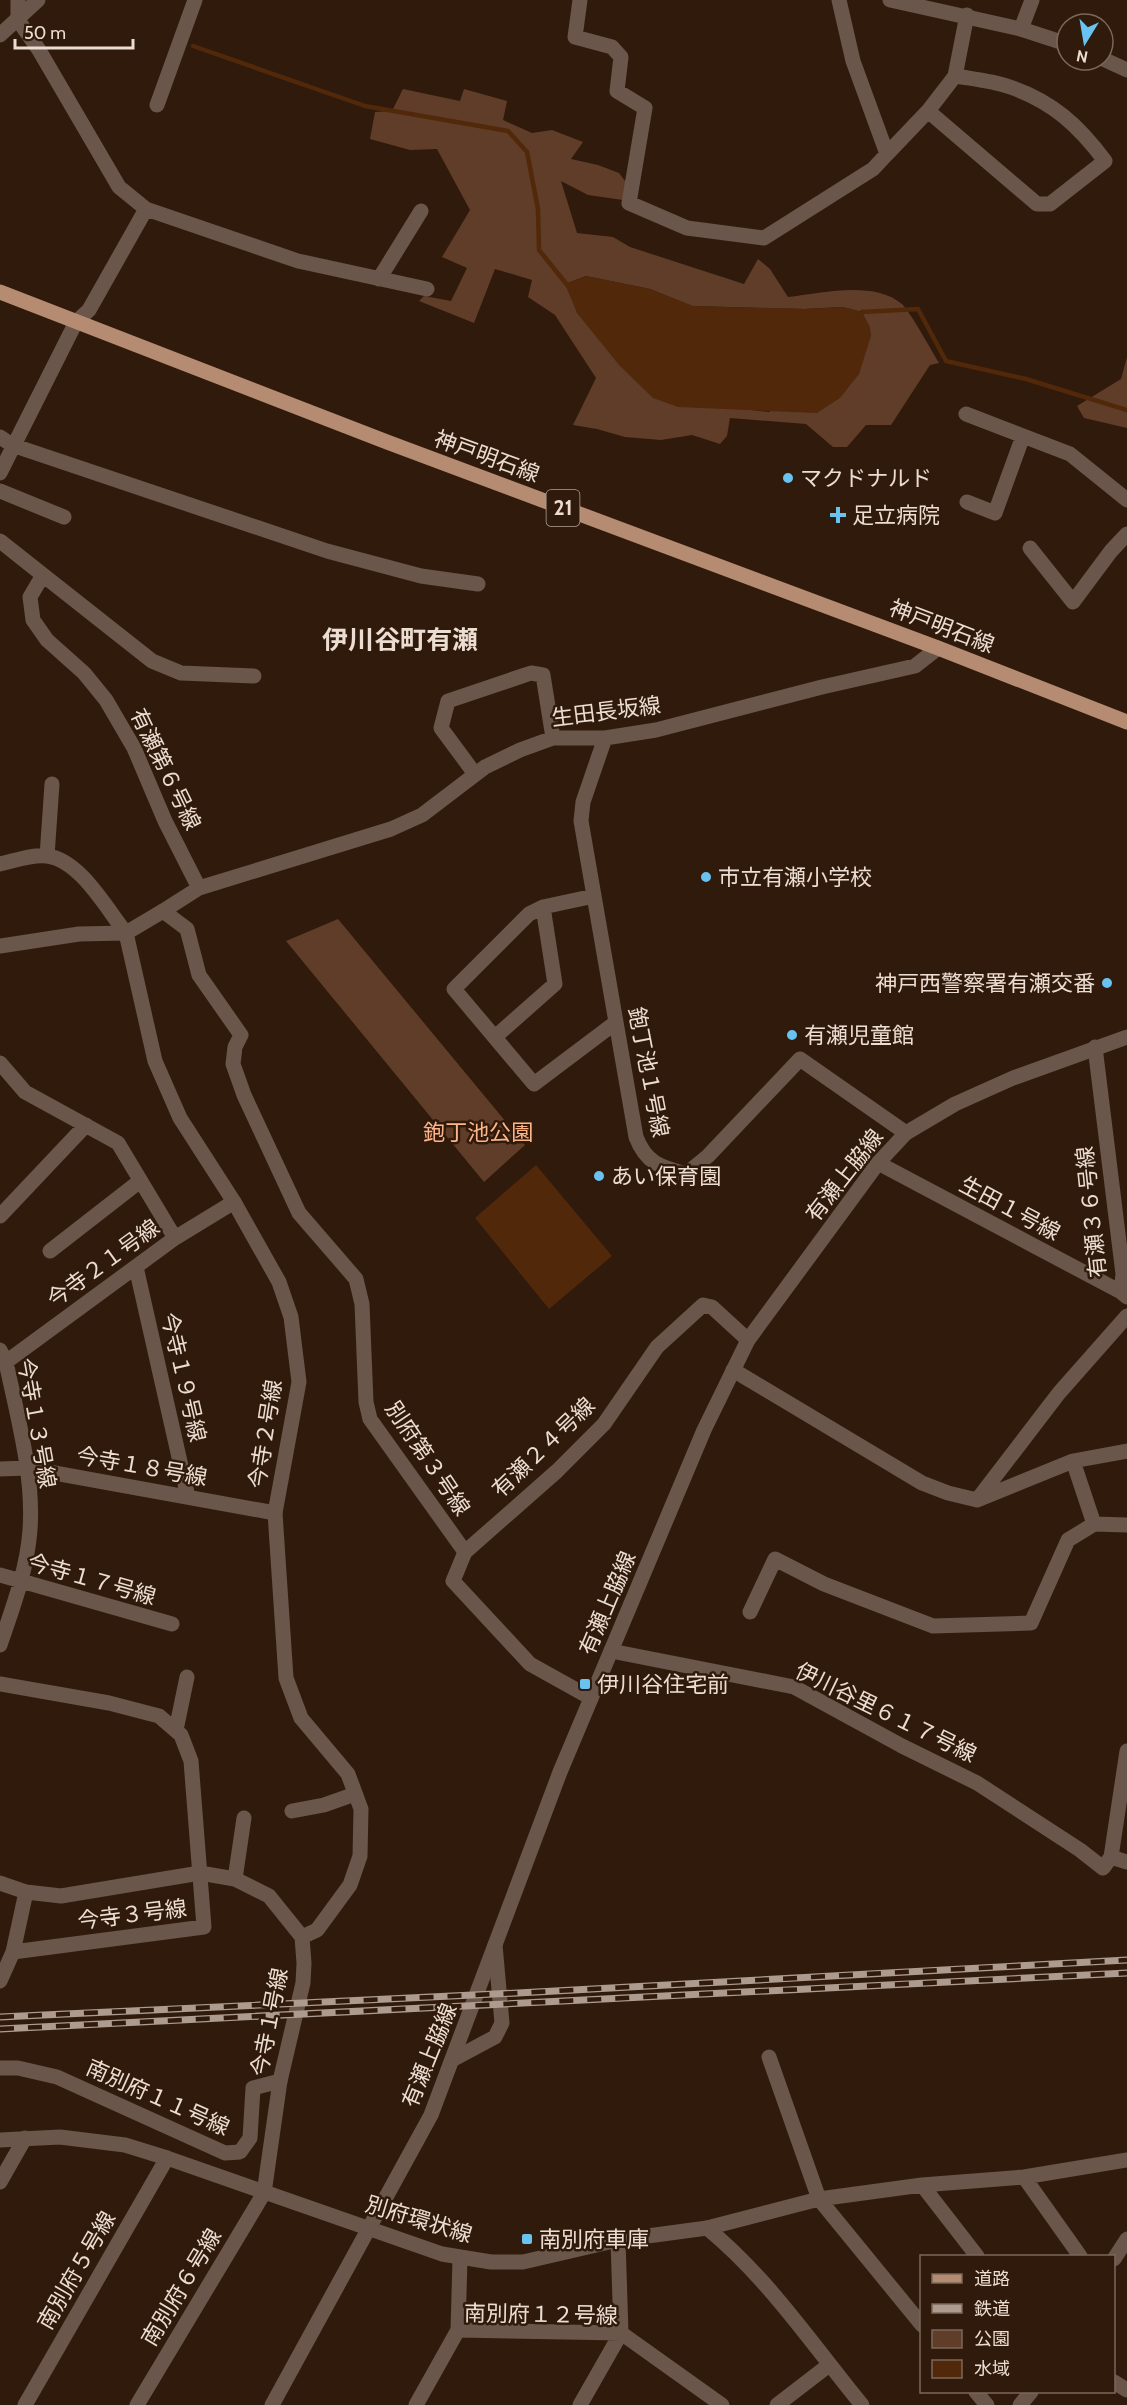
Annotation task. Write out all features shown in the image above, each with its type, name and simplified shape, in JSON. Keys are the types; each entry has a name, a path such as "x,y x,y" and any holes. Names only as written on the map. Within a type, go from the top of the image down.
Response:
{"main road":[{"name":"神戸明石線","path":"0,292 398,447 938,648 1127,722"}],"street":[{"path":"18,0 18,20 39,50 118,187 146,209 298,261 427,289"},
{"path":"0,35 38,0"},
{"path":"157,105 195,0"},
{"path":"580,0 575,38 612,46 621,57 617,91 645,108 629,203 687,228 764,238 873,169 928,111 955,76 967,15"},
{"path":"839,0 853,61 887,154"},
{"path":"890,0 967,15 1055,40"},
{"path":"1021,29 1032,0"},
{"path":"928,111 1037,204 1050,204 1105,160 1084,132 1061,112 1011,87 955,76"},
{"path":"0,473 6,441 76,322 89,310 146,209"},
{"path":"379,279 421,212"},
{"path":"966,414 1070,454 1127,500"},
{"path":"967,502 994,513 1023,436"},
{"path":"6,441 327,551 421,576 477,584"},
{"path":"0,491 64,517"},
{"path":"1030,548 1074,602 1111,551 1127,534"},
{"path":"0,542 153,661 181,673 254,676"},
{"name":"有瀬第６号線","path":"43,575 30,597 33,620 47,640 84,673 106,700 134,748 165,821 199,888"},
{"name":"生田長坂線","path":"126,933 199,888 391,829 422,815 475,774 520,750 553,738 605,738 656,730 822,687 915,666 938,648"},
{"path":"475,774 441,728 448,701 531,673 543,675 553,738"},
{"name":"鉋丁池１号線","path":"605,738 583,802 581,821 636,1137 642,1152 660,1167 686,1174 708,1156 800,1059 906,1133"},
{"path":"47,856 52,783"},
{"path":"0,864 32,856 47,856 75,867 126,933"},
{"path":"594,896 543,908 529,914 454,989 534,1084 615,1023"},
{"path":"495,1037 555,984 543,908"},
{"name":"別府第３号線","path":"163,911 187,929 199,975 241,1035 235,1047 233,1064 244,1095 299,1213 356,1279 362,1304 366,1402 370,1419 465,1551 453,1581 530,1664 591,1698"},
{"path":"0,946 79,934 126,933"},
{"name":"今寺２号線","path":"126,933 155,1061 180,1118 234,1202 279,1282 291,1317 299,1382 275,1513 286,1678 301,1718 348,1774 361,1809 360,1856 350,1885 317,1930 302,1938"},
{"name":"有瀬上脇線","path":"272,2405 431,2115 560,1772 704,1430 748,1340 878,1163 906,1133 955,1104 1013,1078 1127,1037"},
{"name":"有瀬３６号線","path":"1095,1047 1124,1295"},
{"path":"0,1063 25,1092 118,1143 175,1238"},
{"path":"0,1216 86,1125"},
{"name":"生田１号線","path":"878,1163 1124,1295"},
{"path":"50,1251 140,1181"},
{"name":"今寺２１号線","path":"2,1359 175,1238 234,1202"},
{"name":"今寺１９号線","path":"136,1267 188,1497"},
{"name":"有瀬２４号線","path":"465,1551 557,1471 604,1424 657,1347 703,1305 712,1307 748,1340"},
{"path":"977,1500 1059,1394 1127,1316"},
{"name":"今寺１３号線","path":"0,1645 21,1582 30,1529 27,1468 2,1359"},
{"path":"733,1370 922,1483 948,1493 977,1500 1073,1461 1127,1451"},
{"path":"1073,1461 1094,1524"},
{"name":"今寺１８号線","path":"0,1469 27,1468 275,1513"},
{"path":"750,1612 775,1559 824,1584 933,1626 1031,1623 1068,1540 1094,1524 1127,1525"},
{"name":"今寺１７号線","path":"0,1575 172,1624"},
{"name":"伊川谷里６１７号線","path":"612,1651 794,1687 902,1746 977,1783 1080,1850 1103,1868 1111,1857"},
{"path":"176,1730 187,1677"},
{"path":"0,1684 109,1702 159,1716 176,1730 181,1735 191,1761 200,1873"},
{"path":"1127,1751 1111,1857 1127,1862"},
{"path":"292,1811 324,1805 355,1794"},
{"path":"235,1879 244,1818"},
{"path":"0,1883 27,1892 61,1896 200,1873 235,1879 269,1896 302,1938"},
{"name":"今寺３号線","path":"13,1952 204,1927 200,1873"},
{"path":"0,1981 13,1952 27,1892"},
{"name":"今寺１号線","path":"264,2193 280,2082 303,1983 302,1938"},
{"path":"452,2060 495,2037 502,2023 495,1945"},
{"path":"769,2058 819,2199 920,2324"},
{"name":"南別府１１号線","path":"0,2068 18,2068 57,2077 225,2153 240,2152 250,2138 253,2088 280,2082"},
{"name":"別府環状線","path":"0,2140 60,2137 125,2145 442,2254 490,2262 523,2262 618,2240 707,2228 819,2199 922,2185 1024,2177 1127,2160"},
{"path":"0,2182 25,2138"},
{"name":"南別府５号線","path":"25,2405 167,2158"},
{"path":"1024,2177 1079,2255"},
{"path":"922,2185 976,2255"},
{"name":"南別府６号線","path":"137,2405 264,2193"},
{"path":"707,2228 737,2253 786,2309 862,2405"},
{"path":"1115,2256 1127,2239"},
{"path":"580,2405 621,2333 618,2240"},
{"path":"458,2331 460,2258"},
{"name":"南別府１２号線","path":"416,2405 458,2331 621,2333 722,2405"},
{"path":"777,2405 829,2365"},
{"path":"978,2393 987,2405"}],"green space":[{"path":"403,89 460,101 464,89 507,101 503,120 532,133 552,130 583,142 571,159 619,173 628,185 623,200 588,195 561,181 577,233 613,237 630,247 744,284 758,259 770,269 788,297 847,290 877,292 902,304 939,363 930,365 891,425 866,425 847,447 833,447 806,424 730,418 727,436 720,444 692,435 661,440 625,437 573,425 596,378 555,315 528,297 532,280 495,269 474,323 419,301 424,296 451,301 467,268 442,257 470,210 437,149 410,150 370,139 375,112 392,111","holes":["586,276 650,289 692,306 804,309 843,307 862,312 871,336 769,412 735,408 565,284"]},
{"path":"1127,357 1127,428 1084,418 1077,406 1121,379"},
{"name":"鉋丁池公園","path":"338,919 525,1145 484,1182 286,941"}],"water":[{"path":"586,276 650,289 693,306 804,309 843,307 862,312 870,327 871,336 859,374 840,398 817,413 678,407 653,398 619,365 577,313 565,284"},
{"path":"536,1165 612,1256 549,1309 475,1218"}],"waterway":[{"path":"193,46 365,106 508,131 527,152 538,209 539,250 568,286"},
{"path":"859,317 862,312 918,309 946,361 1026,379 1127,410"}],"railway":[{"path":"0,2017 518,1993 1127,1960"},
{"path":"0,2029 1127,1973"}],"place":[{"name":"マクドナルド","path":"788,478"},
{"name":"足立病院","path":"838,515"},
{"name":"市立有瀬小学校","path":"706,877"},
{"name":"神戸西警察署有瀬交番","path":"1107,983"},
{"name":"有瀬児童館","path":"792,1035"},
{"name":"あい保育園","path":"599,1176"},
{"name":"伊川谷住宅前","path":"585,1684"},
{"name":"南別府車庫","path":"527,2239"}],"district":[{"name":"伊川谷町有瀬","path":"400,640"}]}
